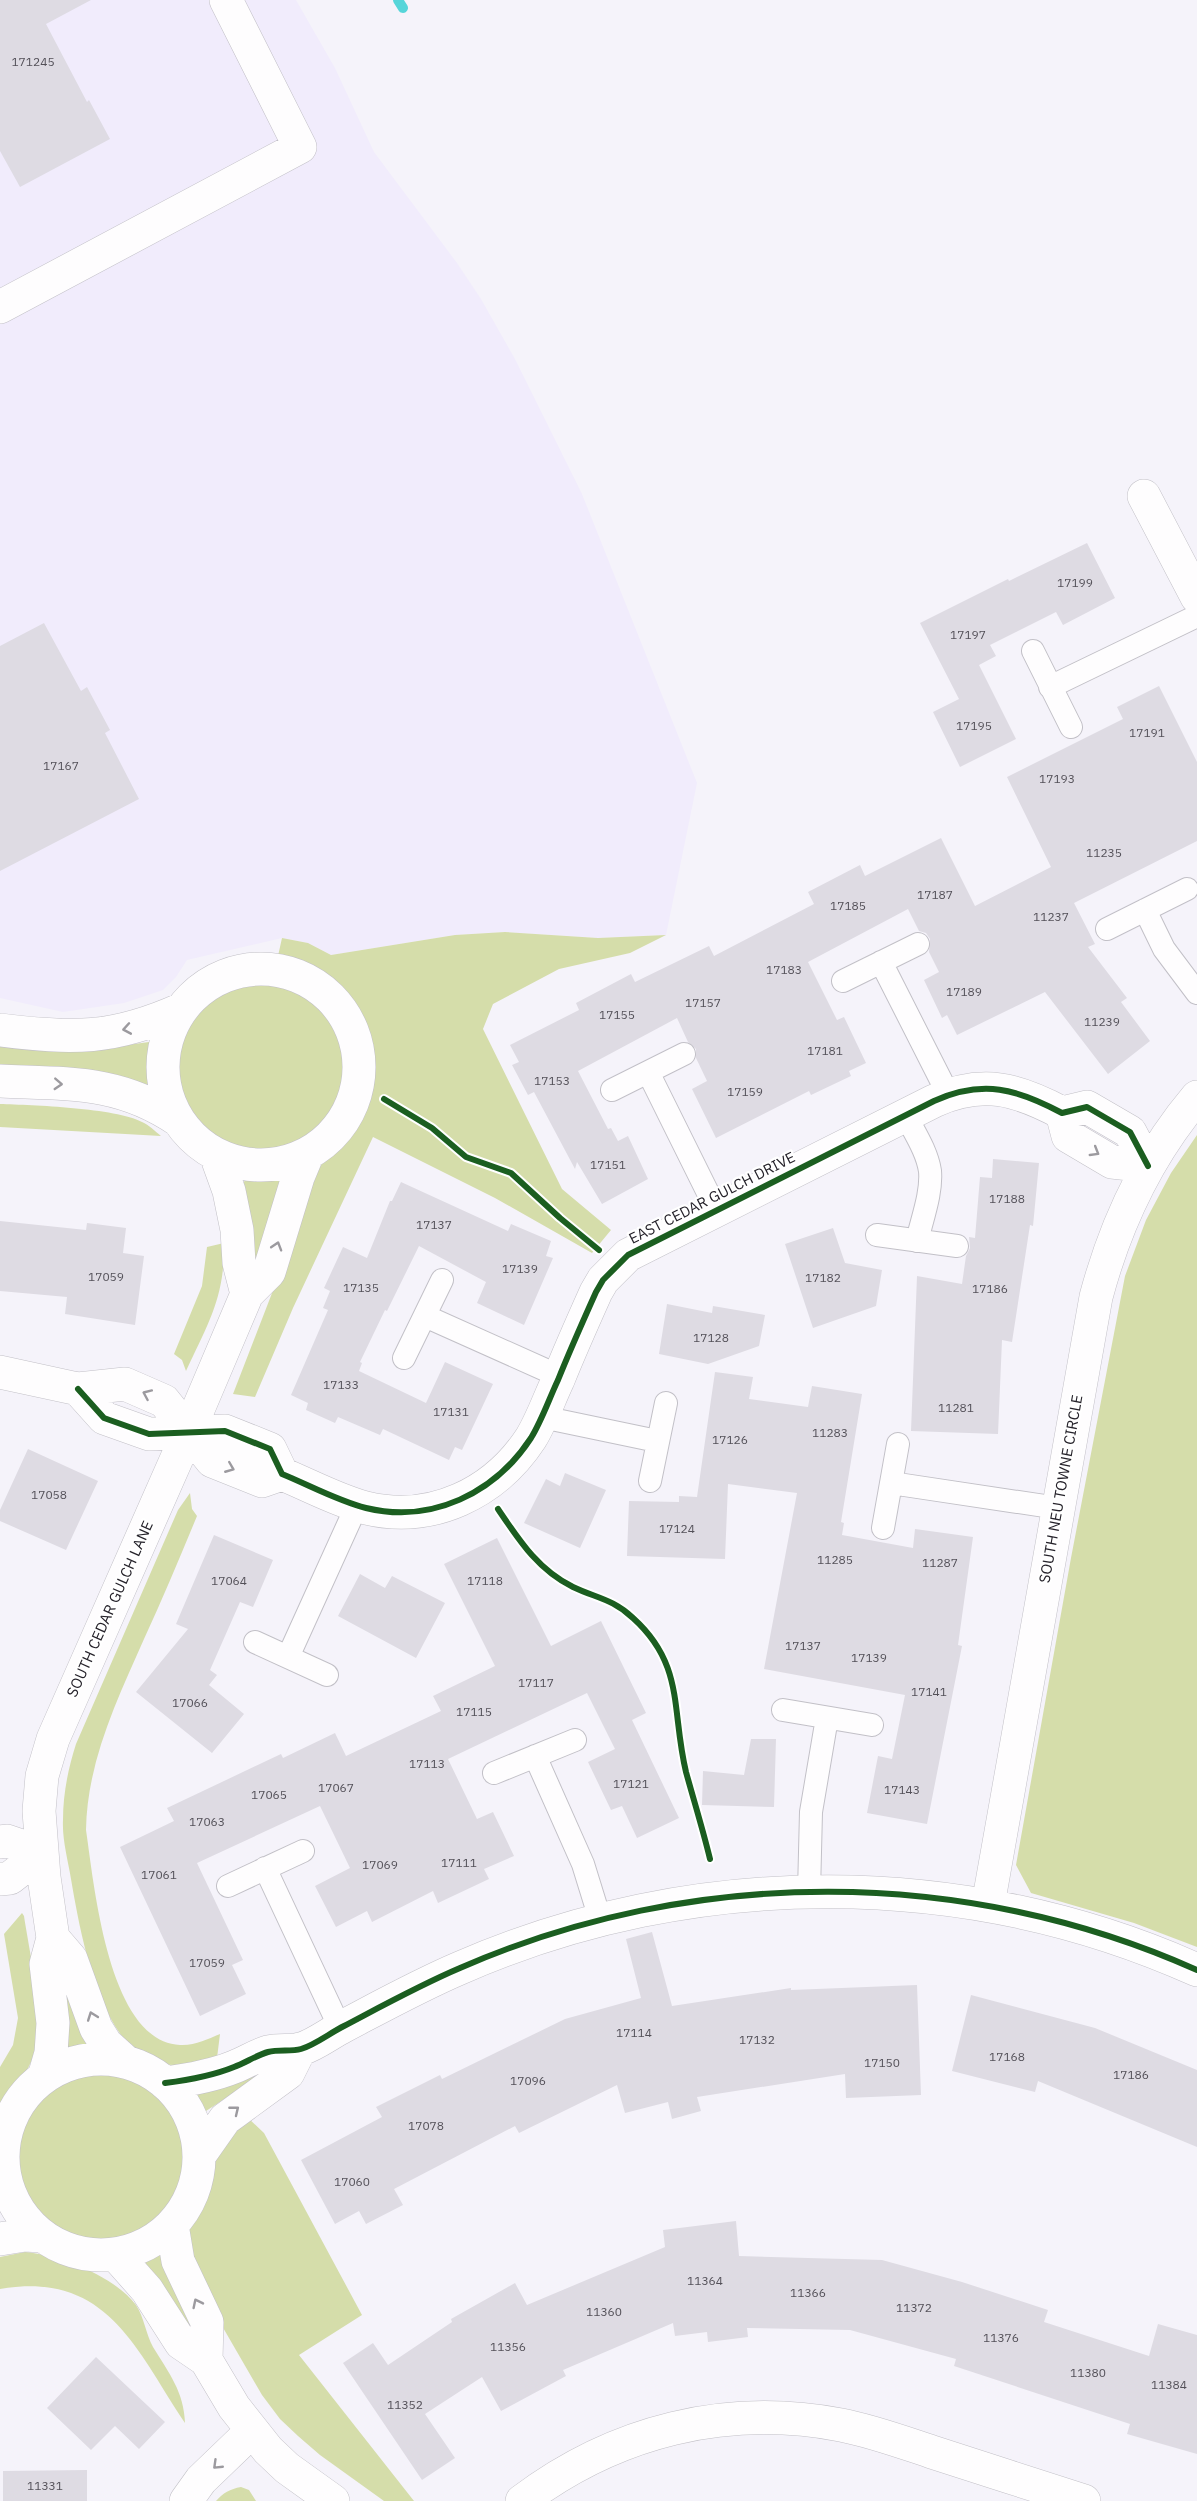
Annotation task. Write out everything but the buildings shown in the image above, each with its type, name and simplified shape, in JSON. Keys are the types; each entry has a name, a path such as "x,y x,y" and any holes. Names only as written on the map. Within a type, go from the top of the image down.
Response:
{"street":[{"path":"0,307 300,147 226,0"},
{"path":"1144,496 1197,597"},
{"path":"263,969 284,972 323,991 338,1006 349,1024 356,1044 359,1065 357,1086 340,1125 308,1153 286,1162 262,1165 238,1163 216,1155 195,1140 178,1120 169,1103 162,1064 165,1044 182,1009 199,992 219,979 242,971 263,969"},
{"path":"0,1030 62,1037 97,1035 138,1027 182,1009"},
{"path":"0,1081 71,1084 118,1090 161,1108 178,1120"},
{"name":"EAST CEDAR GULCH DRIVE","path":"0,1372 78,1389 125,1384 164,1401 212,1461 262,1481 282,1474 357,1505 410,1514 444,1507 461,1500 494,1479 511,1463 532,1436 542,1417 596,1292 615,1267 628,1255 645,1244 905,1114 948,1094 979,1089 1012,1091 1031,1097 1062,1113 1087,1107 1130,1132 1148,1166"},
{"name":"SOUTH NEU TOWNE CIRCLE","path":"988,1905 1096,1297 1113,1240 1132,1195 1168,1133 1197,1097"},
{"name":"SOUTH CEDAR GULCH LANE","path":"44,2077 51,2053 53,2023 46,1964 53,1938 42,1853 40,1794 53,1738 247,1294 269,1272 298,1177 308,1153"},
{"path":"216,1155 229,1191 237,1230 239,1263 247,1294"},
{"path":"0,1842 7,1841 42,1853"},
{"path":"0,1879 10,1878 42,1853"},
{"path":"165,2083 212,2074 268,2052 300,2049 460,1968 529,1941 600,1919 745,1894 809,1892 894,1894 988,1905 1080,1926 1148,1949 1197,1970"},
{"path":"53,1938 71,1959 96,2028 106,2044 126,2062"},
{"path":"199,2156 225,2119 253,2096 288,2073 300,2049"},
{"path":"98,2059 126,2062 147,2070 165,2083 184,2104 195,2129 199,2156 196,2183 185,2208 172,2225 156,2239 136,2249 116,2255 92,2255 70,2251 42,2236 31,2227 17,2209 7,2188 2,2146 11,2118 25,2095 44,2077 70,2064 98,2059"},
{"path":"172,2225 178,2261 207,2322 206,2360"},
{"path":"0,2240 16,2236 42,2236"},
{"path":"116,2255 147,2290 181,2343 206,2360 234,2407 252,2431 277,2459 317,2496"},
{"path":"522,2501 585,2461 628,2441 681,2426 760,2417 814,2421 861,2429 1084,2501"},
{"path":"186,2501 201,2480 252,2431"}],"lane":[{"path":"1050,687 1197,616"},
{"path":"1033,651 1071,728"},
{"path":"1107,929 1187,889"},
{"path":"1145,910 1164,949 1197,993"},
{"path":"843,981 918,944"},
{"path":"881,962 948,1094"},
{"path":"612,1090 684,1054"},
{"path":"648,1072 716,1209"},
{"path":"905,1114 925,1154 930,1171 930,1187 917,1240"},
{"path":"877,1235 957,1246"},
{"path":"404,1358 442,1280"},
{"path":"425,1316 559,1376"},
{"path":"650,1481 666,1403"},
{"path":"542,1417 657,1441"},
{"path":"883,1528 898,1444"},
{"path":"891,1483 1058,1508"},
{"path":"288,1657 357,1505"},
{"path":"255,1642 327,1675"},
{"path":"783,1710 872,1725"},
{"path":"809,1892 811,1812 827,1718"},
{"path":"494,1773 575,1740"},
{"path":"535,1756 580,1854 600,1919"},
{"path":"228,1886 303,1851"},
{"path":"265,1868 340,2028"}],"shaded area":[{"path":"0,0 296,0 335,68 374,152 457,263 481,299 515,359 582,494 697,783 666,935 598,938 505,932 455,935 331,955 308,943 282,938 187,960 176,977 163,990 124,1003 63,1012 0,998"}],"green space":[{"path":"505,932 598,938 666,935 630,953 559,969 493,1004 483,1029 562,1189 611,1230 592,1253 495,1198 373,1137 293,1308 255,1397 233,1394 291,1244 301,1200 321,1165 359,1117 368,1096 370,1080 369,1046 364,1031 347,999 325,976 278,956 282,938 308,943 331,955 455,935"},
{"path":"262,981 295,988 323,1006 341,1034 348,1067 341,1100 323,1128 295,1146 262,1153 229,1146 201,1128 183,1100 176,1067 183,1034 201,1006 229,988"},
{"path":"149,1042 154,1088 152,1091 0,1069 0,1047 91,1050"},
{"path":"0,1104 73,1108 113,1113 142,1122 161,1136 0,1127"},
{"path":"1197,1135 1197,1947 1134,1923 1031,1893 1016,1865 1125,1276 1146,1220 1171,1173"},
{"path":"286,1174 255,1263 243,1184 245,1180"},
{"path":"224,1243 222,1279 214,1310 186,1371 182,1360 174,1354 202,1286 207,1247"},
{"path":"190,1493 192,1509 197,1516 105,1732 92,1780 86,1830 100,1921 109,1956 121,1990 136,2018 156,2037 180,2045 196,2043 220,2034 217,2058 166,2065 149,2060 131,2047 104,2005 94,1980 80,1926 64,1842 63,1810 66,1782 76,1744 178,1510"},
{"path":"22,1913 36,1990 38,2030 31,2062 0,2108 0,2067 13,2045 18,2018 4,1934"},
{"path":"57,1963 88,2044 83,2048 65,2052"},
{"path":"273,2067 206,2111 190,2090"},
{"path":"100,2071 117,2072 133,2077 160,2096 179,2123 184,2139 184,2173 179,2189 160,2216 133,2235 117,2240 100,2241 83,2240 67,2235 40,2216 21,2189 16,2173 15,2156 16,2139 21,2123 40,2096 67,2077 83,2072"},
{"path":"247,2117 264,2133 362,2315 299,2355 414,2501 384,2501 320,2455 298,2436 280,2419 262,2395 218,2319 188,2248 191,2214 222,2143"},
{"path":"161,2247 193,2327 192,2332 144,2262"},
{"path":"25,2252 70,2262 100,2276 136,2305 153,2347 179,2392 185,2423 133,2343 114,2321 92,2304 67,2292 37,2287 0,2289 0,2257"},
{"path":"241,2487 249,2490 256,2501 216,2501 227,2492"}],"waterway":[{"path":"398,0 403,8"}],"cycle path":[{"path":"78,1389 104,1418 149,1434 225,1431 270,1449 282,1474 334,1497 366,1508 391,1512 415,1512 460,1500 480,1489 516,1457 531,1438 542,1417 596,1292 603,1280 628,1255 934,1101 968,1090 984,1089 1015,1093 1062,1113 1087,1107 1130,1132 1148,1166"},
{"path":"384,1099 432,1128 466,1157 511,1173 599,1250"},
{"path":"498,1509 530,1553 549,1572 573,1587 626,1612 650,1636 661,1653 669,1671 686,1772 710,1859"},
{"path":"165,2083 217,2073 268,2052 297,2050 306,2047 387,2003 460,1968 549,1935 641,1911 734,1896 829,1892 923,1897 1017,1911 1108,1936 1197,1970"}]}
